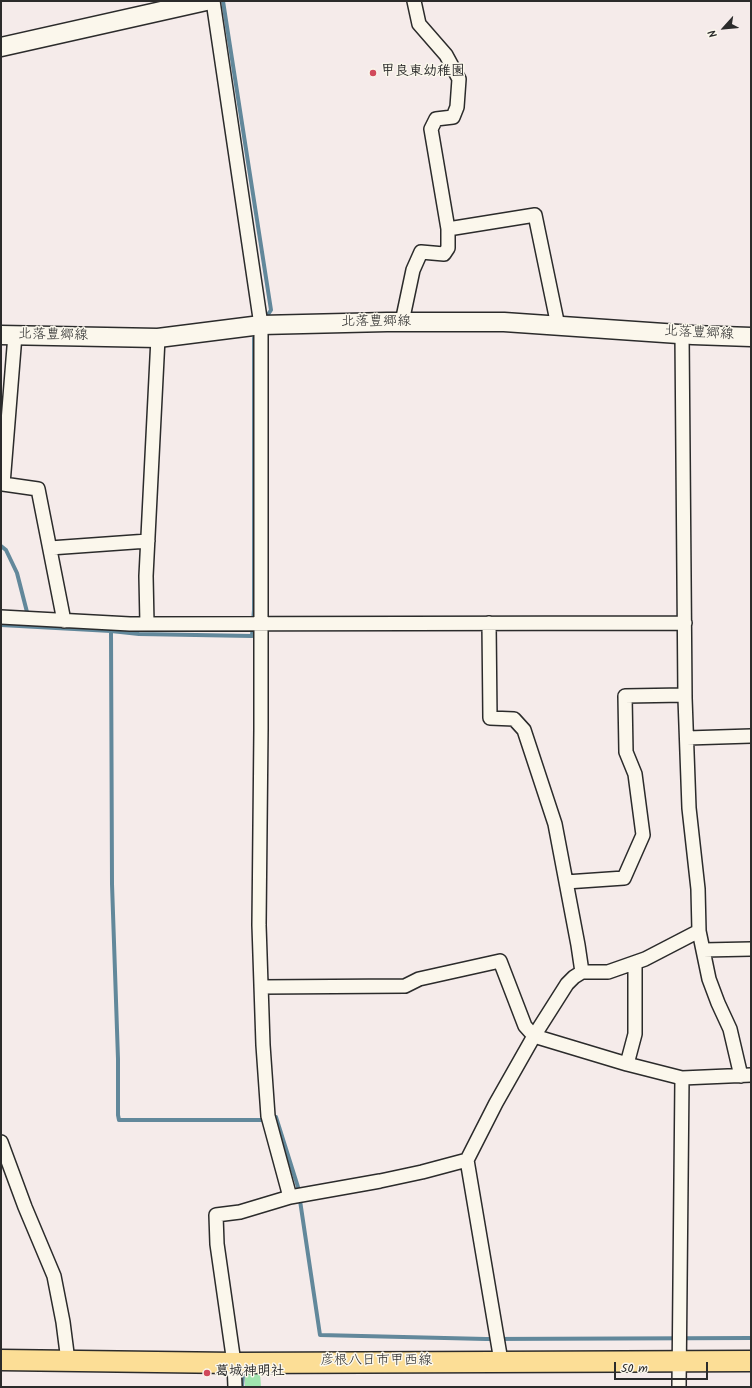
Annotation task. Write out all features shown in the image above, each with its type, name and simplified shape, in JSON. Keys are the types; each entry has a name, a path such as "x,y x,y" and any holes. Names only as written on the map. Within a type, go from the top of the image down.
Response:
{"main road":[{"path":"1,47 206,1"},
{"name":"北落豊郷線","path":"8,335 158,338 261,325 402,322 504,322 682,334 751,336"},
{"name":"彦根八日市甲西線","path":"1,1360 234,1363 751,1361"}],"street":[{"path":"213,1 261,325 259,925 261,987 268,1116 290,1197"},
{"path":"402,322 413,270 421,252 444,254 448,248 448,229 431,129 436,119 453,117 457,107 459,79 446,55 419,24 414,1"},
{"path":"448,229 535,215 558,326"},
{"path":"261,987 405,986 419,979 500,962 525,1026 534,1036 627,1064 682,1078 746,1075 730,1029 718,1003 712,985 699,931 698,889 689,808 686,738 682,334"},
{"path":"8,335 3,484 38,489 64,621"},
{"path":"146,624 146,576 158,338"},
{"path":"50,548 148,541"},
{"path":"1,617 146,624 685,623"},
{"path":"489,623 490,718 514,719 524,730 555,824 582,972"},
{"path":"566,882 624,878 643,834 635,774 626,752 625,696 685,695"},
{"path":"686,738 751,736"},
{"path":"501,1362 467,1160 496,1103 534,1036 567,984 574,977 582,972 608,972 635,963 699,931"},
{"path":"703,950 751,948"},
{"path":"627,1064 635,1034 635,963"},
{"path":"679,1387 682,1078"},
{"path":"1,1142 22,1200 54,1276 63,1322 68,1361"},
{"path":"235,1387 234,1363 217,1244 216,1215 240,1212 290,1197 380,1181 467,1160"}],"green space":[{"path":"259,1357 261,1387 245,1387 245,1358"}],"waterway":[{"path":"223,1 271,310 265,319"},
{"path":"111,631 139,634 252,636 254,610 254,338 257,334"},
{"path":"1,546 6,550 17,573 28,616"},
{"path":"1,625 111,631 112,884 119,1120 262,1120 276,1117 298,1187 320,1335 486,1339 751,1338"},
{"path":"242,1387 243,1375"}],"place":[{"name":"甲良東幼稚園","path":"373,73"},
{"name":"葛城神明社","path":"207,1373"}]}
